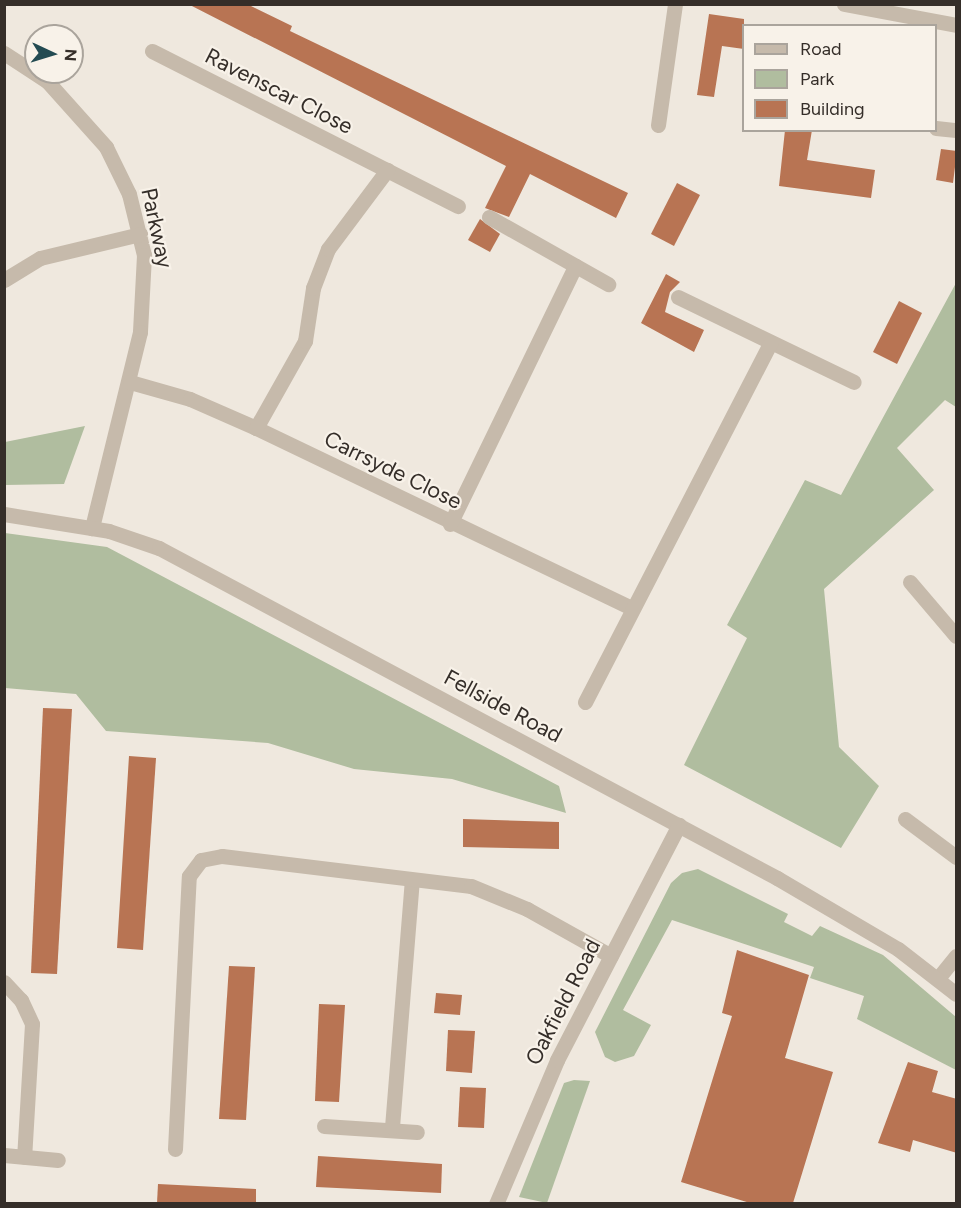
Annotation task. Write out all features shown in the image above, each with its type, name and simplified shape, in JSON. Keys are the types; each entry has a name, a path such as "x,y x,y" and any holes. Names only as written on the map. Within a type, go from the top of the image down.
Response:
{"street":[{"path":"658,125 675,4"},
{"path":"844,4 924,23 957,25"},
{"name":"Ravenscar Close","path":"152,51 458,206"},
{"name":"Parkway","path":"4,53 47,81 95,131 126,186 140,234 144,306 130,382 92,528"},
{"path":"937,128 957,130"},
{"path":"256,428 305,340 313,288 328,249 387,170"},
{"path":"489,217 608,284"},
{"path":"4,280 40,258 140,234"},
{"path":"450,524 575,266"},
{"path":"678,297 854,382"},
{"path":"585,702 770,343"},
{"name":"Carrsyde Close","path":"130,382 190,399 256,428 450,524 632,608"},
{"name":"Fellside Road","path":"4,514 92,528 159,548 679,825 939,977 957,994"},
{"path":"910,582 957,636"},
{"path":"905,819 957,857"},
{"name":"Oakfield Road","path":"496,1203 556,1060 679,825"},
{"path":"175,1149 189,876 201,860 222,856 412,881 471,886 528,909 611,956"},
{"path":"392,1127 412,881"},
{"path":"939,977 957,956"},
{"path":"4,982 21,1000 32,1024 24,1157"},
{"path":"324,1126 392,1127 417,1132"},
{"path":"4,1155 57,1160"}],"green space":[{"path":"956,283 956,407 945,400 897,448 934,490 824,589 839,747 879,786 841,848 684,765 747,638 727,625 805,480 841,495"},
{"path":"85,426 64,484 5,485 5,442"},
{"path":"5,533 107,547 559,786 566,813 452,779 354,769 268,743 106,731 76,694 5,688"},
{"path":"698,869 788,914 784,922 812,936 820,926 883,955 956,1017 956,1070 857,1019 864,996 810,978 814,967 672,920 623,1010 651,1025 634,1056 615,1062 605,1057 595,1032 671,883 682,873"},
{"path":"574,1080 590,1081 547,1203 519,1197 564,1083"}],"building":[{"path":"188,4 247,4 292,26 290,31 628,193 616,218 530,174 509,217 485,208 506,166"},
{"path":"709,14 744,19 742,49 722,46 714,97 697,95"},
{"path":"785,132 812,132 807,160 875,170 871,198 779,186"},
{"path":"941,149 957,151 953,183 936,180"},
{"path":"677,183 700,195 674,246 651,234"},
{"path":"480,219 500,234 490,252 468,240"},
{"path":"666,274 680,282 670,292 665,312 704,330 694,352 641,323"},
{"path":"899,301 922,313 897,364 873,352"},
{"path":"43,708 72,709 57,974 31,973"},
{"path":"129,756 156,758 143,950 117,948"},
{"path":"463,819 559,822 559,849 463,847"},
{"path":"737,950 809,975 785,1058 833,1072 793,1203 750,1203 681,1182 732,1016 722,1013"},
{"path":"229,966 255,967 246,1120 219,1119"},
{"path":"436,993 462,995 460,1015 434,1013"},
{"path":"319,1004 345,1005 339,1102 315,1101"},
{"path":"448,1030 475,1031 472,1073 446,1071"},
{"path":"908,1062 938,1071 932,1092 957,1099 957,1153 913,1140 910,1152 878,1143"},
{"path":"460,1087 486,1088 484,1128 458,1127"},
{"path":"318,1156 442,1164 441,1193 316,1187"},
{"path":"158,1184 256,1189 256,1203 157,1203"}]}
